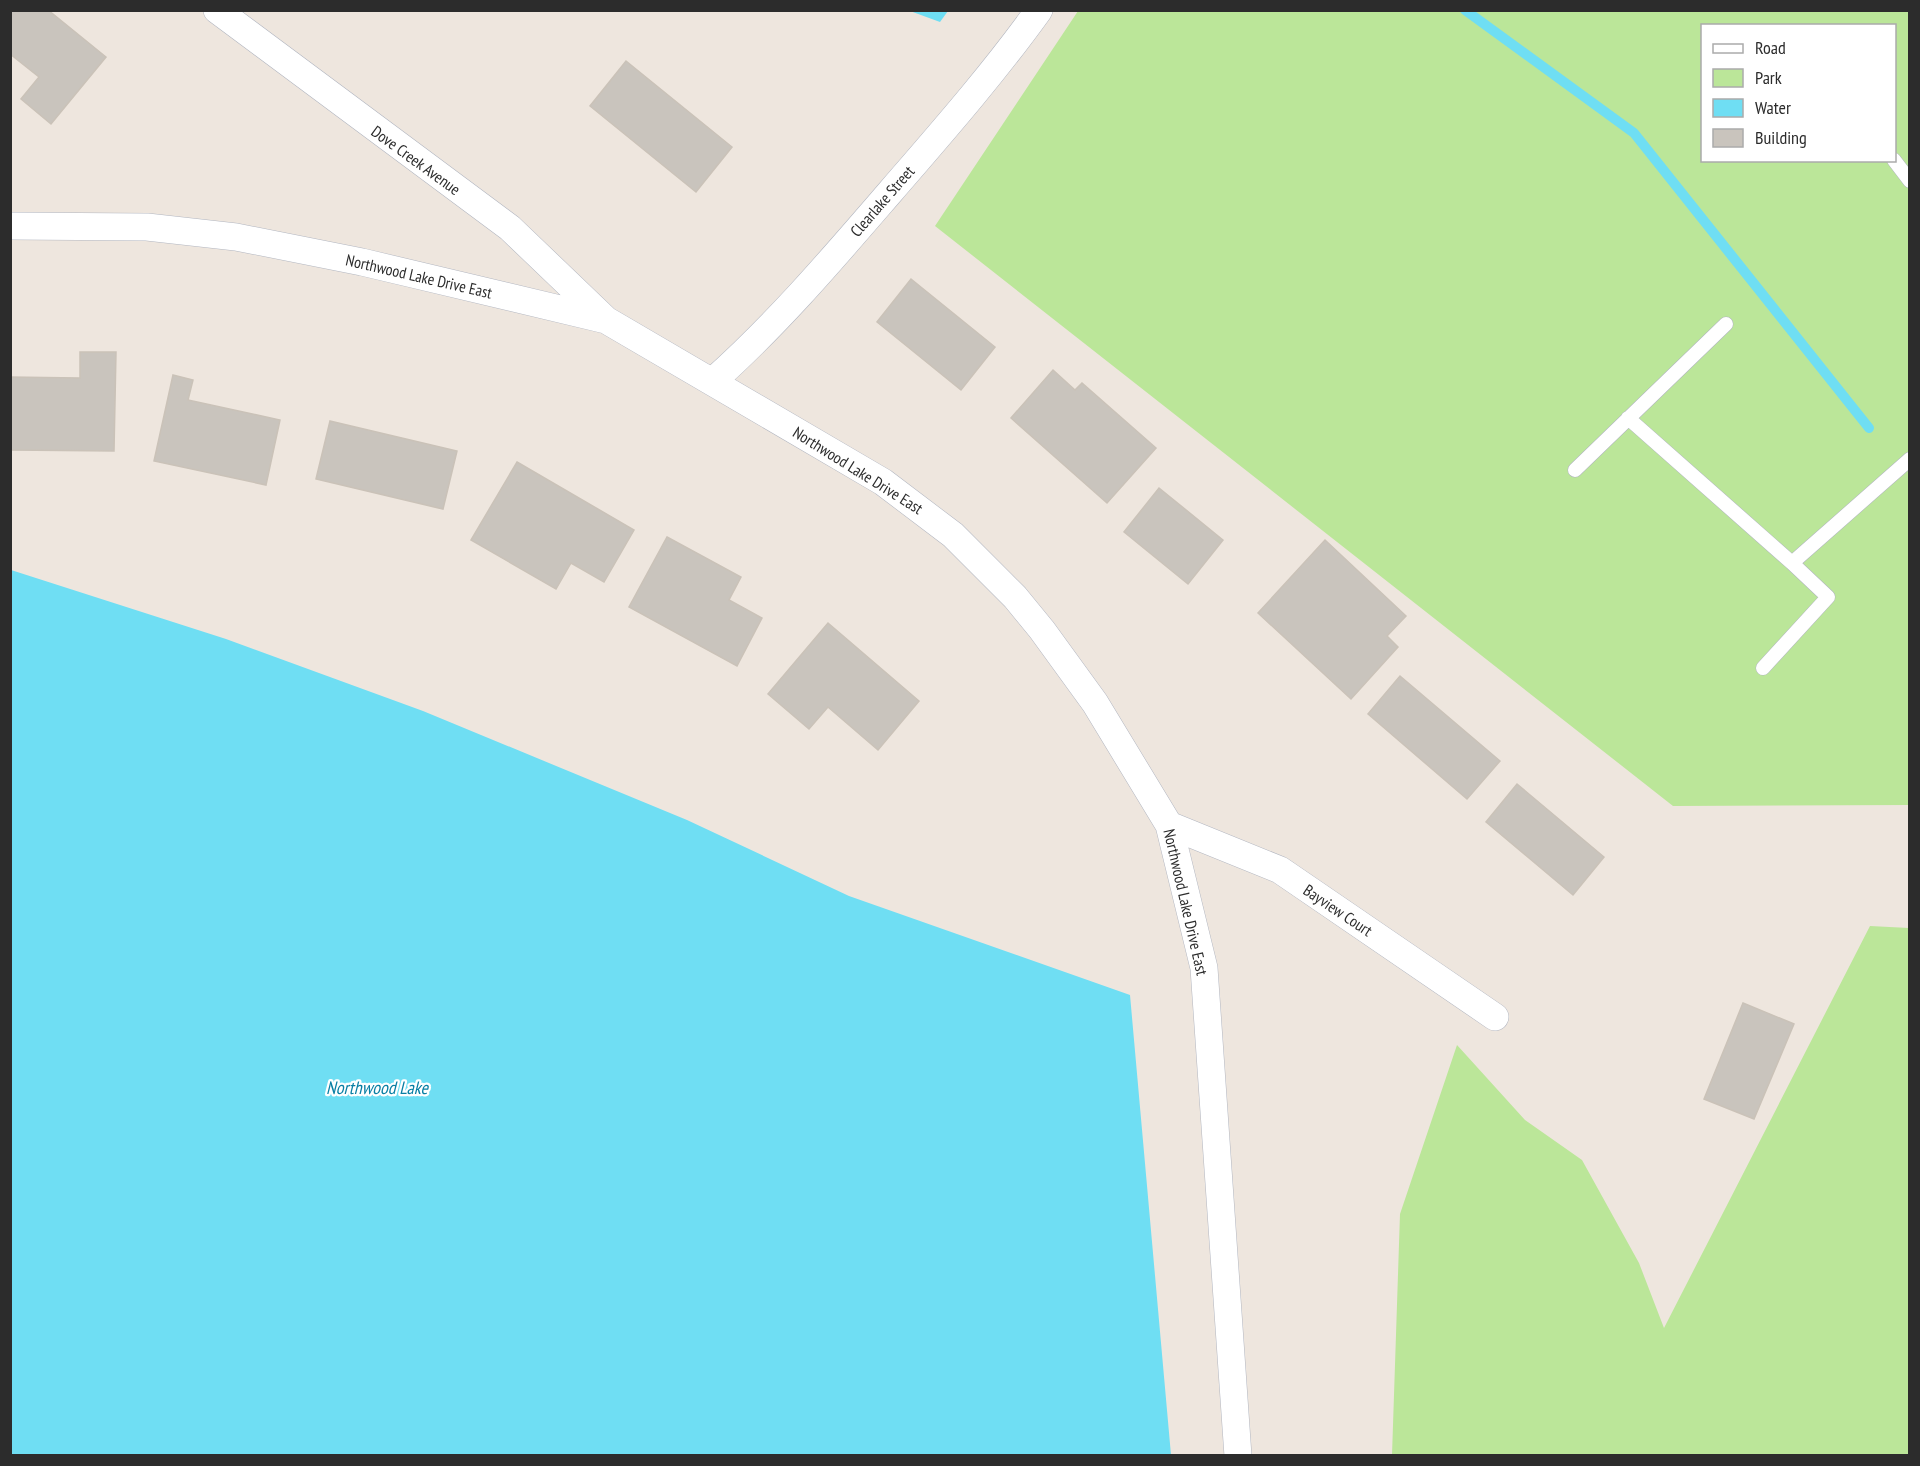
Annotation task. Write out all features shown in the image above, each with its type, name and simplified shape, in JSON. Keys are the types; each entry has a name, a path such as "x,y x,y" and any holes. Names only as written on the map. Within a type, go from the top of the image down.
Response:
{"street":[{"name":"Dove Creek Avenue","path":"217,10 510,228 606,320"},
{"name":"Clearlake Street","path":"713,381 762,337 822,271 996,69 1039,10"},
{"name":"Northwood Lake Drive East","path":"10,226 147,227 236,237 362,262 606,320 883,482 953,535 1015,597 1095,703 1169,825 1204,968 1238,1455"},
{"name":"Bayview Court","path":"1169,825 1280,870 1494,1017"}],"lane":[{"path":"1896,162 1910,181"},
{"path":"1575,470 1726,324"},
{"path":"1629,418 1828,597 1763,668"},
{"path":"1792,563 1910,459"}],"green space":[{"path":"1078,11 1909,11 1909,805 1673,806 935,226"},
{"path":"1870,926 1909,928 1909,1455 1392,1455 1400,1214 1457,1045 1525,1120 1582,1160 1639,1263 1664,1328"}],"water":[{"path":"948,10 940,22 910,11"},
{"name":"Northwood Lake","path":"11,570 226,639 423,711 687,820 849,896 1130,995 1171,1455 11,1455"}],"building":[{"path":"10,10 48,10 106,57 51,124 21,99 39,77 10,54"},
{"path":"626,61 732,147 696,192 590,106"},
{"path":"911,279 995,347 961,390 877,322"},
{"path":"80,352 116,352 114,451 10,450 10,377 80,378"},
{"path":"1053,370 1075,390 1082,383 1156,448 1107,503 1011,418"},
{"path":"173,375 193,380 188,400 280,420 266,485 154,461"},
{"path":"330,421 457,451 443,509 316,479"},
{"path":"517,462 634,530 604,582 571,563 556,589 471,540"},
{"path":"1159,488 1223,540 1188,584 1124,532"},
{"path":"667,537 741,577 729,600 762,618 737,666 629,607"},
{"path":"1325,540 1406,616 1387,636 1398,647 1351,699 1258,613"},
{"path":"828,623 919,701 878,750 828,707 809,729 768,694"},
{"path":"1400,676 1500,761 1467,799 1368,714"},
{"path":"1517,784 1604,857 1573,895 1486,822"},
{"path":"1743,1003 1794,1024 1754,1119 1704,1099"}],"waterway":[{"path":"1465,10 1634,133 1869,428"}]}
